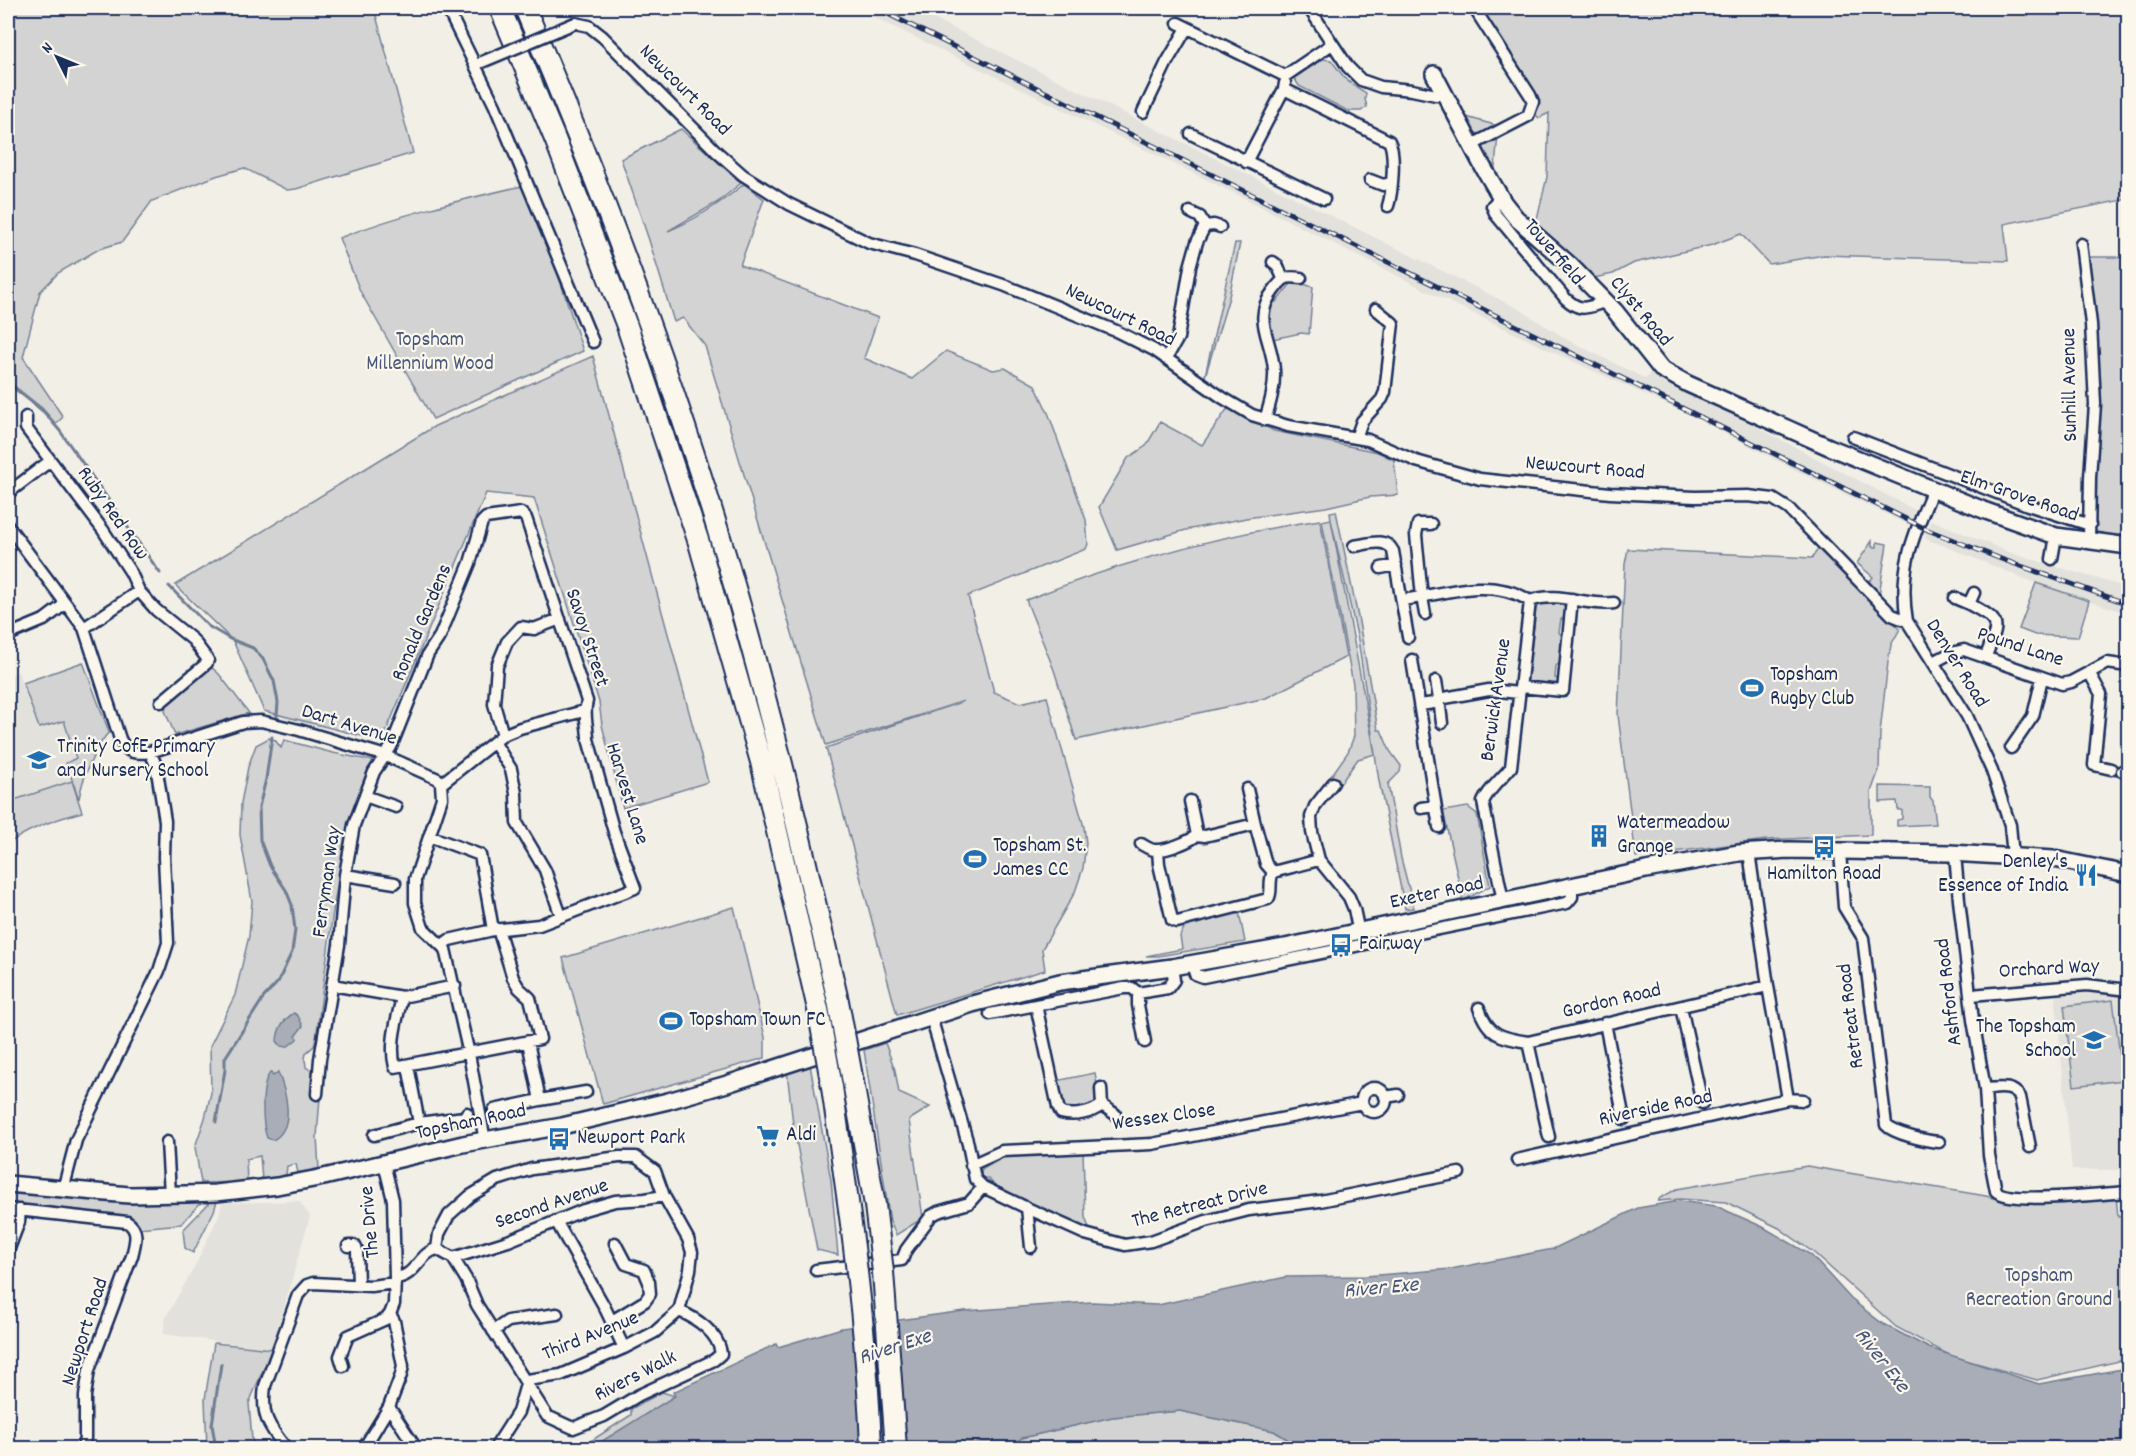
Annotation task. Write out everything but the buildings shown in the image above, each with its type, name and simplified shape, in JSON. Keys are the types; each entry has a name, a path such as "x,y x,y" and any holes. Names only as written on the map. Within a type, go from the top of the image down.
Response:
{"highway":[{"path":"500,8 555,139 627,326 699,543 761,762 818,1009 832,1087 858,1272 869,1395 871,1449"},
{"path":"525,8 576,129 648,316 719,534 782,758 838,1001 875,1205 883,1272 896,1449"}],"street":[{"path":"447,8 478,64 593,342"},
{"path":"1309,8 1348,67 1361,80 1368,84 1436,95 1444,91"},
{"path":"1472,145 1528,116 1531,113 1533,102 1474,8"},
{"name":"Newcourt Road","path":"478,64 575,23 589,26 603,37 690,127 742,175 789,204 869,243 961,270 1116,331 1167,359 1237,408 1265,420 1376,443 1439,468 1480,479 1610,493 1695,497 1748,496 1773,499 1789,509 1892,615 1907,621"},
{"path":"1143,112 1182,26 1285,76"},
{"path":"1285,76 1332,44"},
{"name":"Clyst Road","path":"1434,74 1500,197 1516,218 1570,265 1615,311 1654,363 1673,377 1829,447 1933,489"},
{"path":"1246,162 1284,89 1285,76"},
{"path":"1284,89 1389,141 1393,148 1391,195 1388,206"},
{"path":"1191,135 1324,199"},
{"path":"1370,180 1383,185 1390,183"},
{"name":"Towerfield","path":"1500,197 1492,206 1496,214 1566,300 1581,309 1605,302"},
{"path":"1190,212 1200,217 1205,226"},
{"path":"1205,226 1214,225 1220,228"},
{"path":"1167,359 1178,338 1191,260 1205,226"},
{"name":"Sunhill Avenue","path":"2080,244 2091,324 2095,404 2090,477 2089,542"},
{"path":"1273,262 1283,278"},
{"path":"1265,420 1275,384 1273,343 1264,330 1263,311 1270,295 1283,278 1289,276 1301,278"},
{"path":"1356,438 1362,421 1383,399 1385,392 1393,322 1376,309"},
{"name":"Ruby Red Row","path":"26,417 26,428 103,530 139,591 156,610 193,640 217,668"},
{"path":"1853,437 2028,506 2090,525"},
{"name":"Ruby Red Row","path":"8,493 50,461"},
{"name":"Elm Grove Road","path":"1933,489 2056,536 2128,546"},
{"name":"Denver Road","path":"1933,489 1909,550 1905,577 1907,621 1967,716 1992,771 2010,825 2013,856"},
{"name":"Savoy Street","path":"441,784 498,739 520,728 584,711 587,701 525,515 516,513 500,517"},
{"name":"Ronald Gardens","path":"386,756 428,654 440,636 470,563 482,522 486,518 500,517"},
{"path":"1425,614 1416,536 1418,524 1431,524"},
{"path":"8,526 84,628 123,745 135,754 150,752 156,765 165,821 164,876 168,943 159,971 76,1140 63,1190"},
{"path":"2052,559 2056,536"},
{"path":"1354,546 1386,543 1393,551 1408,637"},
{"path":"1381,568 1396,565"},
{"path":"1402,600 1473,588 1497,588 1530,601 1552,596 1605,604 1614,603"},
{"path":"84,628 139,591"},
{"path":"1969,604 1974,593"},
{"path":"1955,598 1990,615 1996,622 1997,628 1986,656"},
{"path":"1420,705 1434,703 1439,699 1489,690 1563,691 1572,599"},
{"name":"Berwick Avenue","path":"1503,901 1483,802 1486,794 1503,778 1511,766 1530,601"},
{"path":"8,634 44,620 65,604"},
{"path":"442,945 449,940 496,929 539,925 561,916 545,870 517,823 516,793 511,769 498,739 494,704 497,666 507,642 521,627 534,629 560,619"},
{"name":"Pound Lane","path":"1934,662 1959,650 1972,652 2042,678 2066,684 2107,663 2128,666"},
{"path":"161,702 208,660"},
{"path":"1412,660 1439,827"},
{"path":"2089,672 2101,694 2094,765 2121,771"},
{"path":"2011,748 2033,716 2042,678"},
{"path":"1436,681 1442,723"},
{"name":"Harvest Lane","path":"561,916 635,888 611,821 588,739 584,711"},
{"name":"Dart Avenue","path":"150,752 243,722 261,721 386,756 431,775 441,784"},
{"name":"Ferryman Way","path":"317,1094 320,1059 341,928 345,875 354,825 374,772 386,756"},
{"path":"1333,783 1315,806 1311,817 1312,832 1320,860 1349,897 1359,933"},
{"path":"441,784 442,798 415,879 415,903 423,928 431,938 442,945 455,986 485,1141"},
{"path":"1247,789 1254,824 1266,864 1273,872"},
{"path":"365,796 396,807"},
{"path":"1190,801 1197,835"},
{"path":"1421,808 1435,806"},
{"path":"1141,844 1152,850 1158,850 1190,841 1197,835 1205,836 1254,824"},
{"path":"402,997 392,1050 395,1067 540,1039 530,998 519,988 513,978 496,929 480,855 429,836"},
{"path":"1158,850 1172,920 1177,922 1268,899 1271,895 1269,879 1273,872 1320,860"},
{"name":"Exeter Road","path":"931,1017 1060,982 1192,964 1359,933 1655,868 1749,852 1840,850 2013,856 2054,860 2128,874"},
{"name":"Retreat Road","path":"1840,850 1844,907 1863,938 1886,1125 1889,1129 1912,1137 1939,1142"},
{"path":"1749,852 1768,986 1788,1100"},
{"name":"Ashford Road","path":"1956,854 1959,900 1977,1053 1985,1089 1993,1183 2000,1194 2010,1197 2128,1192"},
{"path":"345,875 395,884"},
{"path":"1192,964 1195,974 1203,977 1447,928 1567,903 1572,897 1572,886"},
{"path":"1138,993 1170,986 1174,981 1172,967"},
{"path":"332,985 402,997 455,986"},
{"name":"Orchard Way","path":"1971,994 2088,985 2128,990"},
{"name":"Gordon Road","path":"1479,1008 1487,1026 1493,1032 1528,1042 1768,986"},
{"path":"990,1014 1124,988 1132,988 1138,993"},
{"path":"1138,993 1145,1042"},
{"path":"1036,1005 1061,1113 1067,1115 1095,1111 1102,1105"},
{"path":"1681,1007 1702,1103"},
{"path":"816,1270 902,1260 906,1250 931,1216 969,1203 983,1187 975,1179 968,1144 931,1017"},
{"name":"Topsham Road","path":"8,1184 129,1195 216,1193 277,1186 562,1126 668,1101 931,1017"},
{"path":"1605,1023 1624,1119"},
{"path":"528,1042 540,1100"},
{"path":"1528,1042 1549,1137"},
{"path":"408,1066 419,1123"},
{"path":"1101,1088 1102,1105"},
{"name":"Wessex Close","path":"1373,1088 1381,1090 1385,1097 1383,1107 1376,1111 1366,1109 1362,1103 1363,1094 1373,1088"},
{"path":"1985,1089 2007,1088 2016,1092 2020,1097 2030,1147"},
{"path":"494,1110 586,1092"},
{"name":"Wessex Close","path":"1385,1097 1398,1095"},
{"name":"Riverside Road","path":"1517,1160 1788,1100 1803,1100"},
{"name":"Wessex Close","path":"971,1165 1002,1151 1152,1144 1362,1103"},
{"path":"1102,1105 1115,1114"},
{"path":"374,1135 419,1123 464,1117 467,1113"},
{"path":"167,1142 170,1194"},
{"path":"437,1249 443,1223 459,1205 484,1187 521,1171 599,1159 636,1158 655,1171 664,1196 688,1239 692,1252 690,1270 679,1311"},
{"name":"The Drive","path":"384,1163 393,1200 395,1281 394,1304 390,1314"},
{"name":"The Retreat Drive","path":"983,1187 1085,1234 1125,1245 1151,1241 1206,1221 1249,1210 1320,1201 1459,1173"},
{"name":"Second Avenue","path":"453,1258 508,1241 584,1210 615,1201 664,1196"},
{"path":"1027,1208 1031,1247"},
{"path":"8,1209 20,1210 19,1222 8,1251"},
{"name":"Newport Road","path":"20,1210 127,1222 136,1232 132,1256 89,1370 85,1396 86,1447"},
{"path":"556,1221 612,1321 624,1348"},
{"path":"612,1321 645,1301 650,1294 649,1282 644,1270 626,1264 615,1243"},
{"path":"348,1246 356,1248 358,1285"},
{"path":"286,1449 266,1418 265,1386 298,1295 313,1283 371,1286 395,1281 407,1276 427,1253 437,1249"},
{"path":"437,1249 453,1258"},
{"name":"Third Avenue","path":"453,1258 493,1331 527,1380 561,1375 624,1348 655,1332 679,1311"},
{"name":"Rivers Walk","path":"527,1380 547,1416 573,1428 604,1416 639,1395 714,1360 721,1354 721,1347 704,1325 679,1311"},
{"path":"343,1366 340,1356 348,1336 374,1325 390,1314 394,1321 403,1366 389,1407 364,1449"},
{"path":"493,1331 508,1321 556,1314"},
{"path":"495,1449 518,1412 527,1380"},
{"path":"389,1407 416,1449"}],"shaded area":[{"path":"855,8 912,8 1519,309 1568,340 1646,379 1652,369 1690,392 1915,510 1909,525 1793,469 1692,416 1435,295 1246,199"},
{"path":"1931,520 2014,554 2128,588 2128,613 2061,593 1924,538"},
{"name":"Trinity CofE Primary and Nursery School","path":"18,672 38,729 63,721 76,758 65,762 82,812 56,819 8,844 8,676"},
{"name":"The Topsham School","path":"2089,991 2128,995 2128,1164 2118,1170 2072,1170 2055,992"},
{"path":"299,1201 310,1216 272,1349 163,1334 166,1317 195,1266 219,1215 222,1203"}],"green space":[{"path":"8,8 374,8 413,153 287,190 244,168 216,176 152,201 122,242 99,249 58,273 40,292 23,357 63,417 56,424 42,408 8,381"},
{"path":"1478,8 2128,8 2128,199 2004,224 2008,261 1824,255 1769,264 1741,234 1712,245 1634,263 1613,274 1594,278 1535,227 1547,177 1549,113 1539,118 1536,115 1535,96"},
{"path":"1323,59 1331,60 1347,81 1366,93 1367,107 1361,111 1348,111 1299,86 1294,78"},
{"path":"1463,116 1498,126 1477,133"},
{"path":"681,129 741,183 718,202 668,231 708,210 744,184 764,199 740,265 878,318 864,358 912,379 946,351 993,370 1005,368 1035,385 1049,415 1086,520 1088,544 1086,549 968,596 994,692 1020,703 1047,697 1084,827 1086,843 1083,868 1075,892 1042,949 1045,970 897,1015 826,748 964,701 826,745 705,346 683,318 674,322 621,159"},
{"path":"1498,135 1494,178 1480,146"},
{"name":"Topsham Millennium Wood","path":"522,186 558,274 583,351 433,419 360,291 339,238 429,209"},
{"path":"1235,243 1240,243 1229,297 1204,380"},
{"path":"2087,257 2128,257 2128,537 2092,533 2100,393 2098,338"},
{"path":"1297,282 1313,287 1309,334 1301,333 1273,339 1268,320 1273,301 1276,302 1290,285 1289,283"},
{"path":"593,356 708,782 623,808 602,725 599,702 534,498 486,493 382,741 264,711 233,641 175,585 435,426"},
{"path":"1228,408 1274,431 1378,452 1394,460 1398,495 1370,497 1326,507 1246,518 1186,530 1117,550 1099,507 1128,458 1146,446 1160,422 1202,445"},
{"path":"1336,511 1378,730 1381,730 1390,751 1401,766 1400,772 1388,784 1401,858 1414,908 1405,909 1375,754 1358,759 1338,787 1329,779 1348,752 1354,736 1353,684 1322,521 1331,519 1330,512","holes":["1331,520 1358,640 1375,753"]},
{"path":"1320,520 1346,657 1266,698 1076,740 1054,670 1026,600 1170,551 1244,533"},
{"path":"1872,541 1872,547 1877,547 1877,542 1887,544 1879,595 1867,584 1873,577 1857,563"},
{"name":"Topsham Rugby Club","path":"1628,549 1812,558 1818,549 1900,629 1891,645 1888,662 1880,733 1879,770 1871,792 1871,835 1766,840 1636,857 1618,715 1625,564"},
{"path":"2036,583 2089,601 2078,637 2035,635 2019,629"},
{"path":"1547,603 1567,605 1566,619 1561,619 1559,632 1563,638 1561,662 1556,666 1555,678 1561,680 1561,687 1527,685 1536,608"},
{"path":"83,662 109,732 90,764 79,799 66,763 76,758 64,721 39,728 23,683"},
{"path":"210,666 219,674 249,713 175,735 165,711 166,704"},
{"path":"269,738 275,740 281,748 284,740 374,761 350,816 334,904 316,1039 314,1046 306,1053 305,1059 306,1067 314,1073 320,1097 317,1137 319,1169 298,1173 296,1164 287,1166 286,1175 262,1180 260,1156 246,1159 247,1182 201,1183 195,1147 211,1093 210,1046 235,995 249,936 252,901 240,835 241,803 248,767 256,745"},
{"path":"72,781 82,812 43,825 8,844 8,802"},
{"path":"1880,786 1930,787 1936,824 1897,826 1897,820 1902,819 1902,810 1898,810 1897,801 1880,802"},
{"path":"1468,807 1477,814 1490,886 1463,900 1443,811"},
{"path":"1565,893 1567,898 1369,939 1377,933"},
{"name":"Topsham Town FC","path":"734,907 765,1037 765,1058 603,1104 563,958"},
{"path":"1239,912 1245,942 1146,956 1182,949 1180,936 1186,924"},
{"path":"2113,1000 2123,1080 2074,1086 2064,1006"},
{"path":"885,1043 895,1070 899,1093 930,1107 909,1120 923,1218 896,1235 890,1221 864,1050"},
{"path":"810,1065 831,1180 838,1255 817,1250 793,1124 787,1071"},
{"path":"1095,1073 1099,1097 1092,1108 1071,1112 1061,1105 1056,1081"},
{"path":"1083,1150 1085,1217 1089,1228 1064,1221 981,1177 981,1170 1006,1156"},
{"name":"Topsham Recreation Ground","path":"1807,1166 2014,1201 2116,1196 2118,1217 2128,1216 2128,1359 2037,1380 1951,1356 1896,1327 1814,1253 1779,1228 1726,1202 1680,1199 1658,1201 1677,1189"},
{"path":"12,1191 203,1200 181,1224 139,1228 133,1220 8,1205 8,1194"},
{"path":"217,1201 193,1253 185,1248 183,1230 210,1202"},
{"path":"214,1343 272,1349 249,1403 252,1440 259,1448 207,1448 205,1399"},
{"path":"662,1392 675,1396 645,1415 637,1448 580,1448 631,1415 631,1409"},
{"path":"1180,1411 1274,1431 1302,1448 1008,1448 1022,1438 1112,1417"}],"water":[{"path":"294,1013 303,1026 296,1035 297,1039 287,1047 281,1046 277,1041 280,1028"},
{"path":"271,1072 273,1076 278,1072 284,1089 287,1109 285,1127 273,1140 267,1138 263,1114 265,1085"},
{"name":"River Exe","path":"1679,1201 1716,1206 1763,1227 1811,1255 1851,1299 1883,1324 1929,1348 2039,1384 2128,1368 2128,1448 1302,1448 1274,1431 1180,1411 1112,1417 1022,1438 1008,1448 591,1448 675,1396 673,1392 776,1344 778,1347 842,1328 964,1311 1092,1302 1158,1305 1286,1277 1366,1276 1451,1269 1553,1249 1638,1208"}],"waterway":[{"path":"8,383 44,412 60,431 160,573"},
{"path":"169,586 208,626 230,639 253,648 263,659 274,681 278,702 277,716"},
{"path":"216,1122 225,1058 264,997 278,982 292,952 295,930 292,905 286,890 270,866 260,840 259,807 272,737"},
{"path":"216,1448 212,1425 221,1364"}],"railway":[{"path":"876,8 1928,530 2001,559 2128,604"}],"place":[{"name":"Topsham Rugby Club","path":"1752,688"},
{"name":"Trinity CofE Primary and Nursery School","path":"39,760"},
{"name":"Watermeadow Grange","path":"1599,836"},
{"name":"Hamilton Road","path":"1824,847"},
{"name":"Topsham St. James CC","path":"975,859"},
{"name":"Denley's Essence of India","path":"2086,875"},
{"name":"Fairway","path":"1341,945"},
{"name":"Topsham Town FC","path":"671,1021"},
{"name":"The Topsham School","path":"2094,1040"},
{"name":"Aldi","path":"768,1136"},
{"name":"Newport Park","path":"559,1139"}]}
